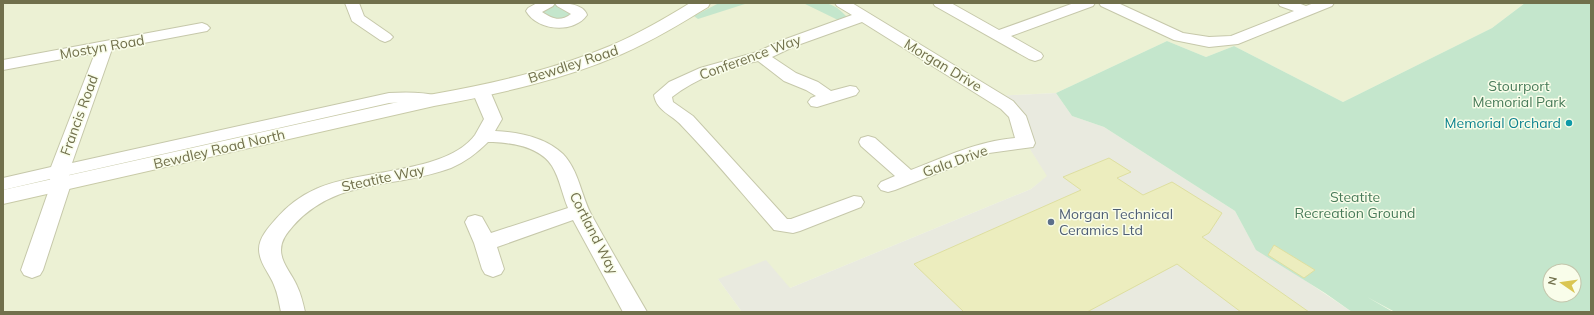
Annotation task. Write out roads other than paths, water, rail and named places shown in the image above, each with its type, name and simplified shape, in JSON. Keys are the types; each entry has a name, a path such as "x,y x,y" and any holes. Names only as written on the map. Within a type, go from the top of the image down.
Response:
{"main road":[{"name":"Bewdley Road","path":"434,100 481,91 561,70 591,60 637,40 702,3"},
{"name":"Bewdley Road North","path":"3,197 60,178 434,100"}],"street":[{"path":"352,3 357,18 385,37"},
{"path":"563,3 580,13 580,15 561,24 551,24 533,11 546,4 563,3"},
{"name":"Morgan Drive","path":"842,3 1007,105 1017,116 1026,143"},
{"path":"940,3 1035,56"},
{"path":"999,35 1088,3"},
{"path":"1106,3 1180,37 1209,42 1233,41 1327,3"},
{"path":"1285,3 1306,11"},
{"name":"Conference Way","path":"854,202 793,226 781,225 752,180 688,120 667,106 664,102 663,95 675,86 706,70 761,56 789,43 864,16"},
{"name":"Mostyn Road","path":"3,65 202,28"},
{"name":"Francis Road","path":"32,270 60,178 105,47"},
{"path":"761,56 790,77 812,86 823,100 850,90"},
{"name":"Steatite Way","path":"293,312 286,286 271,257 270,248 272,239 278,229 292,214 327,191 355,182 417,172 441,165 461,155 484,137 493,119 481,91"},
{"name":"Cortland Way","path":"484,137 512,138 524,141 551,154 561,164 579,211 635,312"},
{"name":"Gala Drive","path":"868,142 908,178"},
{"name":"Gala Drive","path":"888,186 983,149 1000,145 1026,143"},
{"path":"3,184 60,178"},
{"path":"485,243 579,211"},
{"path":"475,222 485,243 493,269"}],"place":[{"name":"Memorial Orchard","path":"1569,123"},
{"name":"Morgan Technical Ceramics Ltd","path":"1051,222"}],"park label":[{"name":"Stourport Memorial Park","path":"1519,94"},
{"name":"Steatite Recreation Ground","path":"1355,206"}]}
